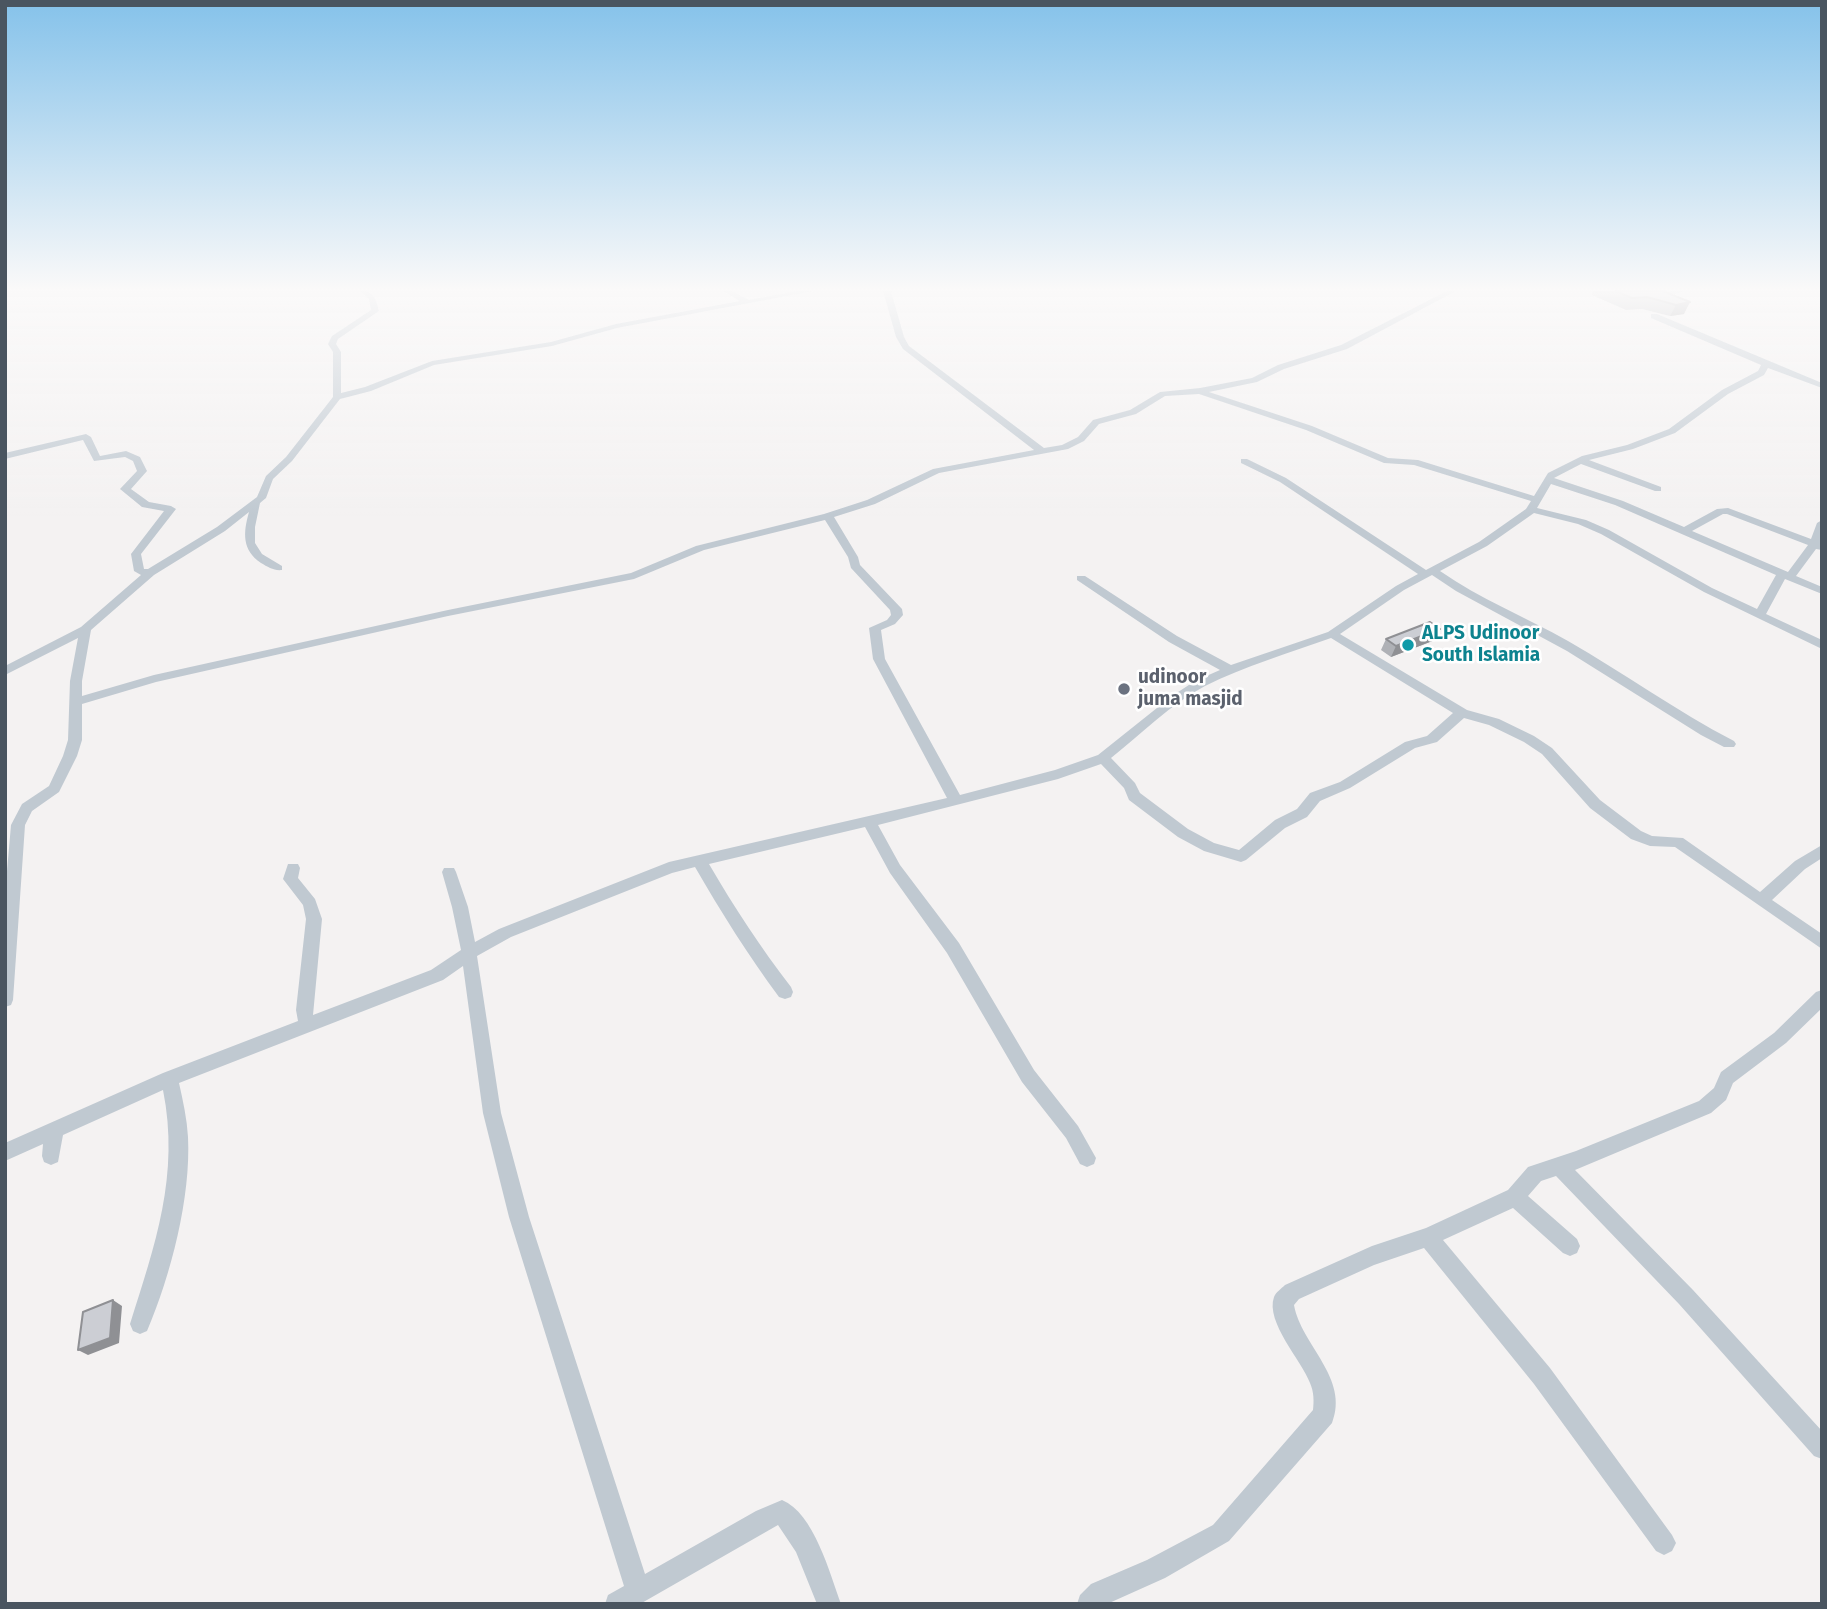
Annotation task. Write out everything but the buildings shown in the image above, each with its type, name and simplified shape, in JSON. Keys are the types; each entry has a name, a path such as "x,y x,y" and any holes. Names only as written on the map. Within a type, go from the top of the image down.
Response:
{"street":[{"path":"5,671 85,629 150,573 256,504 266,493 269,478 289,459 337,397 337,366"},
{"path":"337,397 368,389 424,366"},
{"path":"930,366 1043,452"},
{"path":"76,702 154,679 448,613 634,576 700,548 828,516 871,502 936,471 1074,444 1096,422 1133,412 1163,394 1200,391 1254,380 1287,366"},
{"path":"5,1152 169,1079 437,975 505,933 669,868 956,800 1068,771 1103,758 1176,699 1230,670 1332,634 1366,609 1482,544 1535,505 1547,479 1580,460 1646,442 1672,430 1726,392 1762,373 1765,366"},
{"path":"1771,366 1822,386"},
{"path":"1200,391 1309,428 1387,461 1415,462 1582,522 1605,532 1708,590 1822,645"},
{"path":"5,456 86,437 97,459 127,454 137,459 142,471 125,489 146,505 171,509 136,554 139,571 150,573"},
{"path":"1580,460 1658,489"},
{"path":"1244,461 1283,480 1428,572 1548,634 1649,699 1728,744"},
{"path":"1547,479 1619,503 1822,591"},
{"path":"256,504 250,530 253,553 278,568"},
{"path":"1685,531 1721,511 1728,511 1818,545"},
{"path":"828,516 853,557 855,566 896,609 897,615 891,622 875,628 879,659 956,800"},
{"path":"1760,614 1786,576 1818,545 1822,523"},
{"path":"1081,578 1173,639 1230,670"},
{"path":"5,816 25,810 54,789 62,773 75,740 76,681 85,629"},
{"path":"1332,634 1462,713 1494,722 1530,739 1547,751 1595,804 1636,835 1650,841 1678,842 1822,943"},
{"path":"1103,758 1130,786 1134,796 1183,833 1209,848 1241,856 1280,824 1302,813 1315,797 1345,785 1410,745 1432,739 1462,713"},
{"path":"5,1000 18,825 25,810"},
{"path":"869,822 895,869 953,948 1028,1076 1072,1132 1087,1158"},
{"path":"1761,900 1800,865 1822,850"},
{"path":"699,861 731,915 746,932 754,951 785,992"},
{"path":"293,868 290,879 310,902 314,919 304,1010 307,1025"},
{"path":"449,872 460,907 469,953 492,1113 519,1217 638,1591"},
{"path":"1089,1604 1100,1593 1157,1569 1221,1533 1324,1415 1327,1402 1324,1383 1283,1317 1283,1301 1292,1292 1372,1256 1427,1237 1515,1197 1535,1174 1704,1107 1720,1094 1727,1078 1780,1038 1822,998"},
{"path":"140,1324 163,1250 176,1196 179,1138 169,1079"},
{"path":"51,1156 54,1130"},
{"path":"1559,1166 1686,1297 1822,1448"},
{"path":"1515,1197 1570,1247"},
{"path":"1427,1237 1542,1376 1664,1543"},
{"path":"617,1604 764,1519 782,1512 791,1520 803,1541 830,1604"}],"place":[{"name":"ALPS Udinoor South Islamia","path":"1408,645"},
{"name":"udinoor juma masjid","path":"1124,689"}]}
